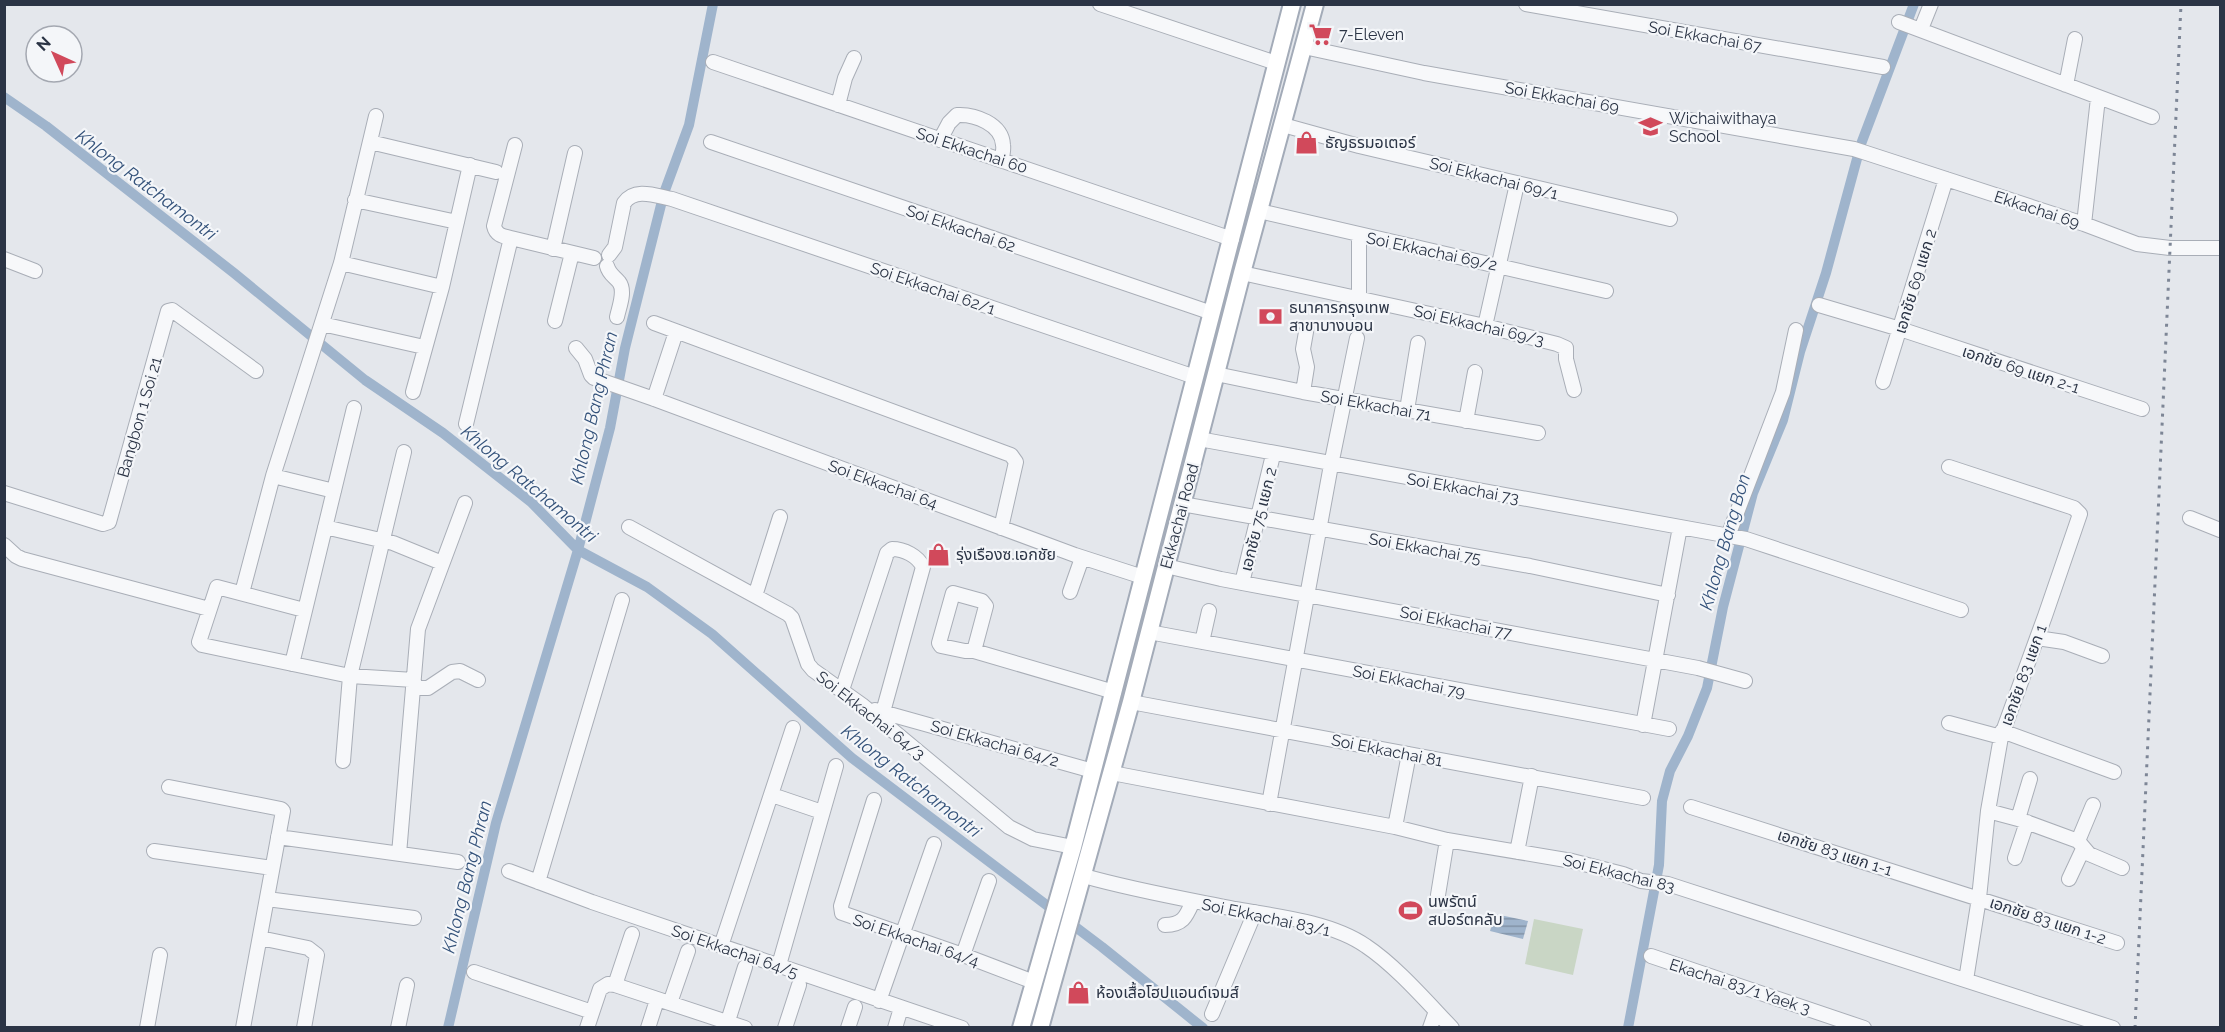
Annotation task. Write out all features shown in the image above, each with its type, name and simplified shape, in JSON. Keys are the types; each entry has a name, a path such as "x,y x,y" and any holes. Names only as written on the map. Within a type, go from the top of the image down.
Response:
{"main road":[{"name":"Ekkachai Road","path":"1021,1028 1059,900 1292,4"},
{"name":"Ekkachai Road","path":"1040,1028 1112,773 1242,273 1315,4"},
{"path":"1154,536 1173,540"}],"street":[{"path":"1101,4 1276,63"},
{"name":"Soi Ekkachai 67","path":"1526,4 1883,67"},
{"path":"1919,28 1931,4"},
{"path":"1899,22 2152,117"},
{"path":"2066,85 2075,39"},
{"name":"Soi Ekkachai 69","path":"1304,47 1424,73 1863,151"},
{"path":"838,105 845,78 854,58"},
{"name":"Soi Ekkachai 60","path":"713,62 1232,239"},
{"path":"2084,224 2098,98"},
{"path":"940,140 949,123 957,115 967,115 992,125 1000,135 1003,144 1002,160"},
{"path":"242,593 273,476 340,263 376,116"},
{"name":"Soi Ekkachai 69/1","path":"1283,125 1517,184 1670,219"},
{"path":"370,142 496,172"},
{"name":"Soi Ekkachai 62","path":"711,142 1212,313"},
{"path":"515,145 495,226 499,235 594,258 600,251 608,260 608,272 623,289 617,317"},
{"name":"Ekkachai 69","path":"1863,151 2084,224 2137,244 2170,248 2220,248"},
{"path":"553,249 575,153"},
{"path":"413,392 442,287 470,165"},
{"name":"เอกชัย 69 แยก 2","path":"1883,382 1946,179"},
{"path":"1485,326 1517,184"},
{"name":"Soi Ekkachai 62/1","path":"608,260 615,247 624,203 633,195 642,193 672,199 1195,377"},
{"path":"355,200 456,222"},
{"name":"Soi Ekkachai 69/2","path":"1259,211 1606,291"},
{"path":"1359,235 1359,299"},
{"path":"466,424 511,238"},
{"path":"555,321 572,253"},
{"path":"4,259 35,271"},
{"path":"340,263 442,287"},
{"name":"Soi Ekkachai 69/3","path":"1242,273 1485,326 1565,347 1567,368 1574,390"},
{"name":"เอกชัย 69 แยก 2-1","path":"1819,305 1900,329 2142,409"},
{"name":"Bangbon 1 Soi 21","path":"4,494 103,524 109,522 168,311 172,310 256,371"},
{"path":"654,323 1011,455 1016,462 1001,528"},
{"path":"320,328 424,347"},
{"path":"1728,536 1783,392 1796,330"},
{"path":"654,399 676,332"},
{"path":"1303,392 1307,367 1303,349 1306,332"},
{"path":"1269,804 1331,465 1358,338"},
{"path":"1407,410 1418,343"},
{"name":"Soi Ekkachai 64","path":"576,348 585,359 591,375 600,381 1082,558 1143,577"},
{"path":"1466,421 1475,372"},
{"name":"Soi Ekkachai 71","path":"1216,374 1303,392 1538,433"},
{"path":"292,664 354,408"},
{"name":"Soi Ekkachai 73","path":"1199,440 1746,539 1961,610"},
{"path":"342,761 350,676 404,452"},
{"name":"เอกชัย 75 แยก 2","path":"1242,583 1273,454"},
{"name":"เอกชัย 83 แยก 1","path":"1949,467 2074,508 2080,514 2001,734 1988,812 1979,898 1966,980"},
{"path":"273,476 333,491"},
{"path":"399,854 418,629 465,503"},
{"name":"Soi Ekkachai 75","path":"1182,504 1530,566 1668,595"},
{"path":"755,596 780,517"},
{"path":"2190,518 2220,530"},
{"path":"325,527 393,543 442,563"},
{"name":"Soi Ekkachai 64/3","path":"629,527 792,618 808,664 813,670 862,705 1009,827 1033,839 1073,847"},
{"path":"1643,725 1680,527"},
{"path":"4,545 22,559 209,609"},
{"path":"842,690 887,553 892,549 898,549 918,558 923,567 883,712"},
{"path":"1070,592 1082,558"},
{"name":"Soi Ekkachai 77","path":"1166,566 1242,583 1698,668 1745,681"},
{"path":"304,610 217,587 200,644 350,676 428,688 452,672 460,671 478,680"},
{"path":"974,651 986,606 982,601 953,593 939,643 944,648 974,651 1114,692"},
{"path":"538,882 622,600"},
{"path":"1202,642 1209,611"},
{"name":"Soi Ekkachai 79","path":"1149,632 1669,729"},
{"path":"2037,638 2064,642 2102,656"},
{"name":"Soi Ekkachai 81","path":"1131,702 1643,798"},
{"name":"Soi Ekkachai 64/2","path":"862,705 1093,771"},
{"path":"1949,723 2001,734 2114,772"},
{"path":"721,946 793,728"},
{"path":"1395,827 1409,754"},
{"path":"779,965 836,766"},
{"name":"Soi Ekkachai 83","path":"1112,773 1395,827 1447,840 1572,861 1641,881 1668,884 2113,1028"},
{"path":"1517,852 1532,776"},
{"path":"2016,858 2030,779"},
{"path":"169,788 281,809 283,814 243,1028"},
{"path":"772,795 822,812"},
{"name":"Soi Ekkachai 64/4","path":"874,800 842,906 842,913 1034,982"},
{"path":"2069,879 2093,805"},
{"name":"เอกชัย 83 แยก 1-1","path":"1691,807 1979,898"},
{"path":"1988,812 2022,821 2080,845 2089,854 2121,868"},
{"path":"278,837 459,862"},
{"path":"1438,895 1447,840"},
{"path":"879,1000 934,844"},
{"path":"154,851 272,868"},
{"name":"Soi Ekkachai 64/5","path":"509,871 962,1028"},
{"name":"Soi Ekkachai 83/1","path":"1084,876 1193,901 1255,912 1344,934 1365,945 1452,1028"},
{"path":"963,955 988,881"},
{"path":"267,898 414,918"},
{"name":"เอกชัย 83 แยก 1-2","path":"1979,898 2117,943"},
{"path":"1165,925 1182,922 1193,901"},
{"path":"1212,1014 1255,912"},
{"path":"615,985 632,934"},
{"path":"260,938 308,948 317,955 304,1028"},
{"path":"648,1028 688,951"},
{"path":"147,1028 160,955"},
{"name":"Ekachai 83/1 Yaek 3","path":"1650,956 1864,1028"},
{"path":"718,1022 745,968"},
{"path":"474,972 592,1012"},
{"path":"587,1028 600,989 608,984 664,1001 718,1022 745,1028"},
{"path":"398,1028 407,985"},
{"path":"785,1028 799,985"},
{"path":"848,1028 855,1007"},
{"path":"894,1028 901,1008"},
{"path":"1430,1028 1436,1011"}],"green space":[{"path":"1534,919 1583,929 1573,975 1525,964"}],"water":[{"path":"1495,914 1528,921 1523,939 1490,931"}],"waterway":[{"name":"Khlong Bang Phran","path":"448,1028 496,823 578,550 610,428 625,348 664,193 689,125 713,4"},
{"name":"Khlong Bang Bon","path":"1628,1028 1659,865 1662,801 1670,771 1688,736 1707,688 1723,607 1753,493 1783,420 1800,352 1826,273 1861,144 1914,4"},
{"name":"Khlong Ratchamontri","path":"4,97 46,126 234,273 365,380 443,433 531,502 578,550 647,587 712,634 852,758 1102,947 1203,1028"}],"railway":[{"path":"2135,1028 2181,4"}],"place":[{"name":"7-Eleven","path":"1321,34"},
{"name":"Wichaiwithaya School","path":"1651,127"},
{"name":"ธัญธรมอเตอร์","path":"1307,142"},
{"name":"ธนาคารกรุงเทพ สาขาบางบอน","path":"1271,316"},
{"name":"รุ่งเรืองซ.เอกชัย","path":"938,554"},
{"name":"นพรัตน์ สปอร์ตคลับ","path":"1410,910"},
{"name":"ห้องเสื้อโฮปแอนด์เจมส์","path":"1078,992"}]}
